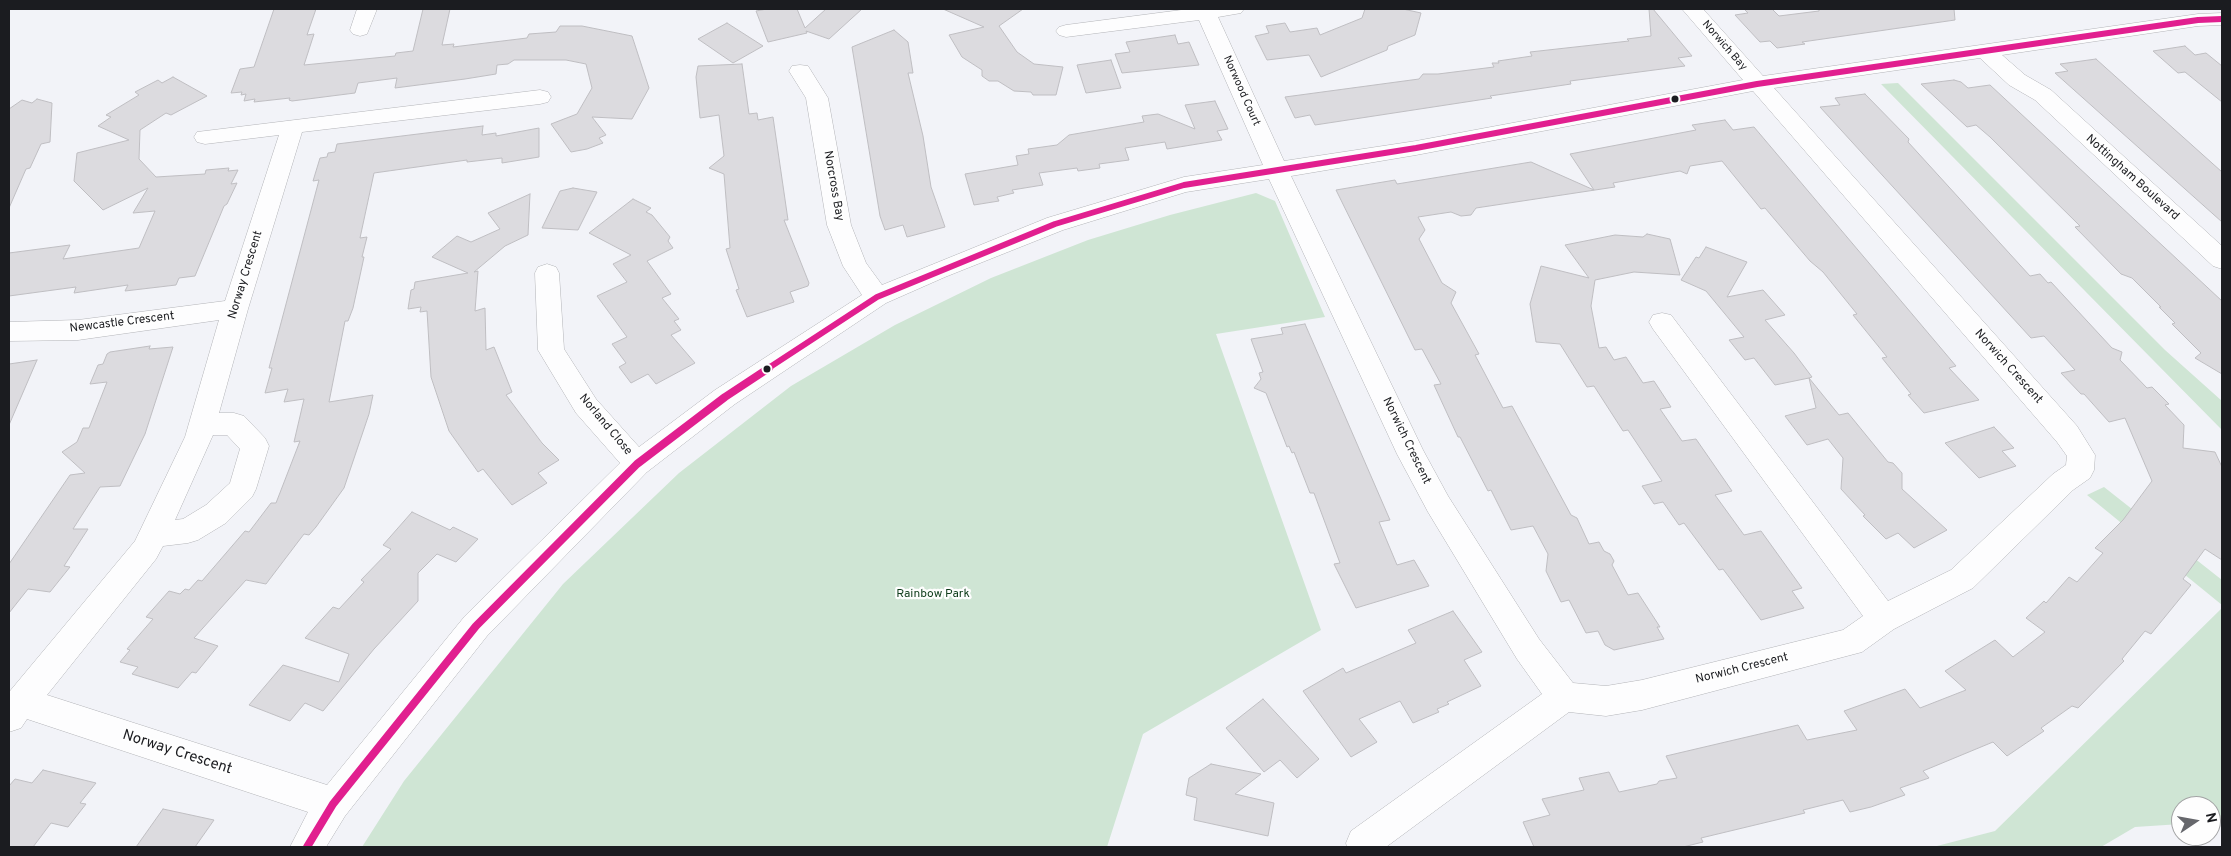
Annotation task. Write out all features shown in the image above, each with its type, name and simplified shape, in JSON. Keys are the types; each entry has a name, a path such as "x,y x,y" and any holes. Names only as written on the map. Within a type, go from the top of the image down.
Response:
{"street":[{"path":"360,30 367,9"},
{"path":"1066,31 1234,9"},
{"name":"Norwich Bay","path":"1692,9 1757,84"},
{"name":"Norwood Court","path":"1206,12 1276,169"},
{"path":"307,847 333,804 476,626 637,464 725,397 877,297 994,246 1055,224 1184,185 1434,144 1757,84 1996,50 2201,16 2222,38"},
{"name":"Nottingham Boulevard","path":"1996,50 2016,80 2042,96 2222,260"},
{"name":"Norcross Bay","path":"800,70 817,98 839,225 855,266 877,297"},
{"name":"Norwich Crescent","path":"1276,169 1411,454 1438,504 1528,649 1564,697 1606,701 1642,695 1851,642 1884,619 1962,578 2063,482 2080,470 2080,455 2067,434 1757,84"},
{"path":"205,137 540,97"},
{"name":"Norway Crescent","path":"293,127 235,309 199,437 154,534 146,550 15,709 333,804"},
{"name":"Norland Close","path":"547,273 551,350 586,406 637,464"},
{"name":"Newcastle Crescent","path":"9,331 78,330 235,309"},
{"path":"1662,322 1884,619"},
{"path":"154,534 188,531 216,514 242,489 255,446 234,424 203,424"},
{"path":"1363,843 1564,697"}],"green space":[{"path":"1898,83 2165,350 2222,401 2222,430 1881,84"},
{"name":"Rainbow Park","path":"1256,193 1275,201 1325,317 1216,334 1321,630 1143,734 1107,847 362,847 404,781 563,584 679,473 791,386 895,325 991,278 1088,240 1170,215"},
{"path":"2104,487 2222,580 2222,605 2087,495"},
{"path":"2222,608 2222,821 2221,796 2171,796 2171,825 2135,827 2101,847 1933,847 1995,831"}],"building":[{"path":"274,9 316,9 307,35 314,34 304,65 395,56 396,53 413,51 423,9 450,9 442,45 454,44 453,47 527,38 529,34 556,32 560,26 582,26 632,36 649,88 632,119 592,117 606,135 599,138 603,143 571,152 551,124 577,114 592,88 586,64 566,60 514,60 508,64 497,65 496,74 465,79 395,88 397,78 358,83 355,93 292,101 289,100 290,98 254,102 255,99 244,101 246,94 241,95 242,92 231,93 240,69 254,67"},
{"path":"797,9 805,28 826,9 862,9 829,39 806,31 807,33 768,42 756,11"},
{"path":"943,9 1023,9 999,26 1017,52 1034,64 1063,67 1056,95 1033,95 1031,92 1014,91 998,81 989,81 982,76 982,70 962,57 949,35 984,27"},
{"path":"1365,9 1403,9 1421,13 1415,35 1388,46 1387,50 1321,77 1309,55 1267,60 1255,36 1269,33 1266,26 1285,23 1290,32 1317,28 1320,35 1362,18"},
{"path":"1649,9 1653,9 1692,56 1678,58 1685,66 1570,81 1571,84 1490,96 1492,98 1315,125 1310,115 1295,118 1285,97 1419,79 1423,74 1494,67 1492,63 1499,63 1498,61 1532,56 1530,52 1629,41 1627,39 1651,36"},
{"path":"1744,9 1772,9 1779,16 1819,11 1819,9 1954,9 1955,20 1802,42 1805,44 1777,48 1770,41 1760,42 1735,15 1748,13"},
{"path":"727,23 763,46 733,63 698,39"},
{"path":"894,30 908,42 913,73 908,73 923,136 931,187 945,227 907,237 903,225 885,230 880,216 852,47"},
{"path":"1175,35 1178,44 1189,42 1199,65 1122,73 1115,54 1130,52 1126,42"},
{"path":"2185,46 2195,55 2206,53 2222,66 2222,102 2185,72 2178,73 2153,51"},
{"path":"2096,59 2222,172 2222,222 2055,73 2068,71 2060,64"},
{"path":"1111,60 1121,88 1086,93 1077,65"},
{"path":"742,64 749,114 757,113 758,120 773,117 788,220 784,220 809,283 808,286 790,292 794,302 747,317 736,290 739,289 726,249 730,248 724,174 709,168 724,156 719,115 700,118 696,77 698,66"},
{"path":"173,77 207,96 171,115 166,113 140,130 139,159 156,177 205,174 206,170 229,168 228,171 238,170 231,184 237,183 227,204 224,206 195,276 179,278 176,285 125,291 128,285 74,293 76,287 9,296 9,253 70,245 63,259 139,248 155,211 133,213 148,188 103,210 74,181 77,153 129,140 98,126 111,117 106,115 139,95 135,92 158,80 162,83"},
{"path":"1954,80 1961,82 1968,88 1990,85 2222,301 2222,374 2195,358 2201,353 2172,324 2175,323 2159,307 2161,307 2132,278 2121,274 2075,227 2080,226 1990,137 1976,125 1967,127 1921,84"},
{"path":"1865,94 1909,139 1908,142 2030,276 2040,274 2048,283 2051,282 2112,348 2122,352 2120,360 2147,388 2152,387 2169,404 2165,405 2184,425 2183,448 2215,452 2222,467 2222,560 2205,549 2183,579 2191,585 2151,634 2145,631 2122,659 2124,661 2078,708 2072,706 2041,728 2044,731 2007,756 1993,742 1923,771 1929,778 1900,788 1905,795 1871,807 1850,812 1843,800 1803,810 1805,813 1701,838 1703,842 1683,847 1534,847 1523,822 1550,815 1542,799 1584,790 1579,778 1609,772 1619,792 1657,784 1659,781 1677,778 1666,756 1798,725 1807,740 1857,730 1844,711 1905,689 1920,708 1966,690 1945,671 1995,640 2013,657 2045,632 2026,618 2044,601 2046,603 2069,577 2077,582 2103,553 2095,548 2123,520 2152,481 2125,418 2109,422 2084,394 2081,394 2061,373 2075,370 2044,336 2031,338 1820,107 1840,105 1835,98"},
{"path":"37,99 52,103 50,142 41,144 30,168 26,169 9,208 9,109 22,100 32,103"},
{"path":"1215,101 1228,129 1217,131 1222,140 1167,149 1165,142 1125,148 1129,160 1099,164 1100,168 1078,171 1077,168 1039,173 1043,185 1012,190 1014,193 997,197 999,201 974,205 965,174 1018,165 1016,156 1029,154 1028,149 1057,145 1069,135 1144,122 1142,116 1158,114 1195,129 1185,105"},
{"path":"1725,120 1733,130 1754,127 1956,366 1949,368 1979,400 1924,413 1908,395 1911,394 1882,358 1887,357 1853,315 1857,314 1823,272 1810,261 1765,208 1761,209 1722,161 1690,166 1687,174 1680,171 1613,183 1615,187 1476,208 1471,215 1461,216 1451,212 1418,217 1425,230 1419,239 1442,283 1456,292 1451,303 1479,354 1475,355 1503,408 1512,406 1571,515 1577,518 1589,544 1599,542 1604,551 1610,554 1614,561 1612,565 1628,595 1638,593 1660,627 1657,627 1664,639 1614,650 1605,645 1598,631 1586,633 1569,600 1561,602 1546,571 1548,554 1533,526 1511,530 1491,490 1488,491 1460,437 1458,437 1434,385 1441,384 1422,349 1415,350 1336,190 1395,180 1397,184 1531,162 1594,190 1570,154 1696,130 1692,125"},
{"path":"483,126 482,135 496,133 496,136 539,128 539,157 502,163 502,158 467,162 467,160 374,173 360,238 367,237 362,257 364,257 353,308 348,321 345,321 329,402 373,395 369,414 344,488 316,527 309,535 304,534 266,584 246,580 194,638 218,646 196,673 192,672 178,688 132,674 138,667 120,662 130,650 127,649 153,619 146,617 169,591 180,594 185,589 189,590 198,580 202,581 245,531 249,532 271,503 276,503 300,441 294,442 304,399 284,402 288,389 265,393 272,368 269,368 319,180 313,181 320,158 327,157 328,153 335,152 337,144"},
{"path":"573,188 597,192 578,230 542,228 560,191"},
{"path":"530,194 528,235 505,246 474,272 478,271 475,311 485,308 486,350 494,347 512,392 506,395 542,443 559,460 538,473 547,483 512,505 483,469 478,472 449,431 431,377 427,311 420,312 421,307 408,309 411,290 414,289 415,282 468,273 432,257 457,236 471,242 500,229 488,213"},
{"path":"633,199 651,208 646,212 652,215 670,237 668,241 673,248 647,261 671,294 662,298 679,319 674,321 681,330 671,335 695,363 656,384 648,374 631,383 619,367 626,363 612,344 627,337 597,296 627,282 613,264 631,255 589,233"},
{"path":"1647,234 1670,239 1680,275 1634,272 1595,280 1591,306 1599,348 1606,347 1614,360 1626,357 1643,383 1654,381 1671,407 1660,409 1682,441 1696,439 1732,491 1715,495 1744,535 1761,531 1802,588 1792,591 1804,608 1761,620 1723,569 1719,570 1684,523 1679,525 1663,502 1654,504 1642,486 1662,481 1628,430 1623,431 1594,386 1587,387 1560,344 1536,342 1530,304 1541,266 1589,278 1565,245 1615,235 1643,237"},
{"path":"1706,247 1747,262 1727,297 1763,290 1785,315 1765,320 1812,377 1775,385 1754,358 1745,360 1729,340 1744,337 1706,291 1681,280 1696,257 1699,258"},
{"path":"1305,324 1390,520 1379,522 1397,565 1414,560 1429,586 1356,608 1334,564 1340,563 1314,493 1310,493 1294,452 1292,453 1289,446 1287,447 1266,393 1254,388 1261,379 1259,373 1263,372 1251,339 1283,334 1281,328"},
{"path":"150,346 149,349 173,347 145,434 120,486 100,487 73,529 88,529 64,566 70,567 50,592 28,589 9,613 9,564 70,475 85,473 62,452 77,442 83,428 89,428 107,382 90,384 98,365 103,364 107,354 110,352"},
{"path":"37,360 9,425 9,364"},
{"path":"1809,378 1839,415 1848,413 1888,462 1893,463 1902,473 1902,489 1947,530 1914,548 1898,533 1886,539 1863,516 1865,515 1841,489 1843,458 1828,439 1807,445 1785,416 1816,408"},
{"path":"1994,427 2014,448 2002,451 2016,466 1979,478 1945,443"},
{"path":"412,512 450,530 453,527 478,539 456,562 437,554 418,573 418,601 374,649 323,711 305,703 290,721 249,705 283,665 339,682 349,654 305,638 333,607 339,609 364,582 361,580 391,549 383,545"},
{"path":"1453,611 1482,652 1464,660 1481,686 1447,702 1449,704 1437,709 1439,712 1413,723 1400,701 1359,719 1377,742 1351,757 1303,691 1343,668 1346,673 1416,643 1408,630"},
{"path":"1263,699 1319,759 1297,778 1280,760 1264,772 1226,728"},
{"path":"1211,764 1261,774 1235,794 1274,803 1268,836 1194,820 1197,798 1186,795 1189,778"},
{"path":"43,770 96,783 80,803 86,804 68,827 51,823 33,847 9,847 9,786 15,779 32,783"},
{"path":"163,809 214,820 195,847 136,847"}],"transit line":[{"path":"307,847 333,804 476,626 637,464 725,397 877,297 936,271 1055,224 1184,185 1416,148 1757,84 2198,20 2222,19"}]}
